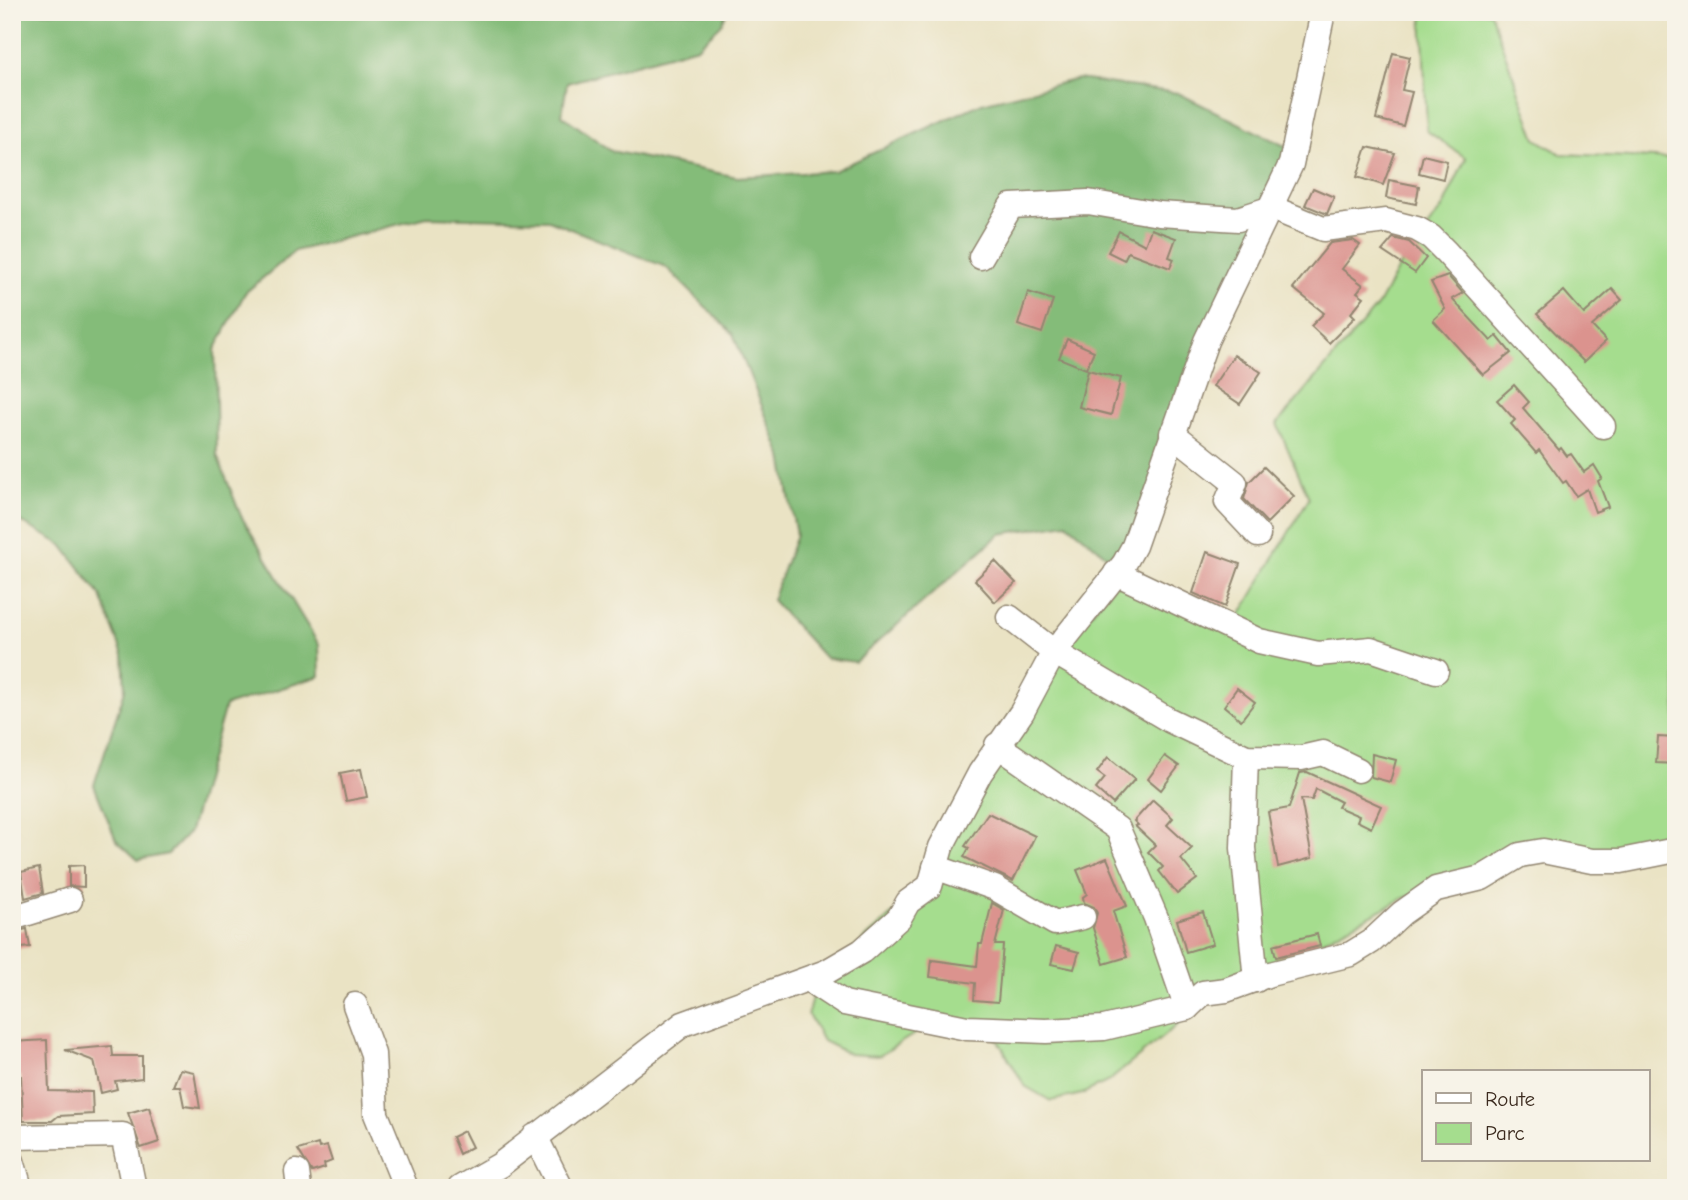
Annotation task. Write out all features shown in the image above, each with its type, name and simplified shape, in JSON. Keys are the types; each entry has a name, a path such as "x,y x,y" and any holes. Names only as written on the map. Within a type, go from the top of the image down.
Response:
{"street":[{"path":"460,1188 500,1165 683,1024 809,980 862,951 899,918 908,902 930,886 941,848 997,745 1022,712 1054,652 1116,573 1133,546 1206,341 1291,164 1323,12"},
{"path":"981,257 1011,206 1088,202 1158,214 1238,219 1272,208 1323,229 1386,221 1431,237 1603,426"},
{"path":"1172,433 1235,482 1227,502 1258,536"},
{"path":"1116,573 1259,641 1318,654 1371,649 1436,671"},
{"path":"1009,617 1054,652 1169,720 1246,757 1301,758 1323,753 1358,770"},
{"path":"997,745 1118,829 1156,918 1187,1008"},
{"path":"1246,757 1243,848 1256,980"},
{"path":"809,980 844,1003 967,1028 1046,1031 1104,1028 1187,1008 1203,993 1351,954 1372,941 1402,913 1436,889 1482,878 1520,855 1543,851 1592,861 1621,861 1676,850"},
{"path":"935,867 995,888 1055,923 1083,917"},
{"path":"12,918 70,900"},
{"path":"355,1005 373,1054 376,1114 406,1188"},
{"path":"12,1137 123,1135 134,1188"},
{"path":"535,1136 561,1188"},
{"path":"12,1161 20,1188"}],"green space":[{"path":"12,12 727,12 721,25 697,47 567,83 562,115 611,151 737,177 834,171 982,103 1078,79 1178,93 1305,156 1216,330 1125,571 1067,523 1000,534 855,662 825,658 772,600 796,535 782,456 733,334 666,267 549,220 427,217 295,251 245,293 215,350 217,455 241,516 319,645 320,676 225,706 190,831 168,854 138,860 116,840 94,785 125,690 123,655 101,596 62,545 12,517"},
{"path":"1422,12 1490,12 1536,139 1561,154 1676,159 1676,853 1561,855 1404,898 1205,1002 1109,1081 1082,1094 1051,1101 1025,1086 993,1032 935,1021 879,1056 849,1054 823,1041 808,1014 815,983 903,905 936,857 1013,710 1125,571 1235,624 1309,498 1277,424 1378,305 1406,254 1443,207 1466,158 1427,131"}],"building":[{"path":"1393,53 1410,57 1402,90 1412,92 1403,126 1376,119"},
{"path":"1367,147 1395,153 1383,185 1357,177"},
{"path":"1423,155 1447,161 1443,179 1419,173"},
{"path":"1389,180 1419,186 1416,204 1386,198"},
{"path":"1313,188 1334,197 1327,214 1305,205"},
{"path":"1151,229 1176,238 1169,257 1174,259 1170,268 1128,252 1124,260 1108,252 1119,231 1145,245"},
{"path":"1393,238 1409,242 1426,258 1415,273 1382,251"},
{"path":"1353,240 1360,245 1342,269 1363,285 1357,292 1364,297 1351,313 1355,317 1329,343 1311,326 1324,313 1293,288 1330,243"},
{"path":"1448,276 1463,293 1452,299 1491,341 1497,336 1511,353 1483,375 1433,320 1445,309 1431,282"},
{"path":"1612,289 1622,300 1592,326 1606,341 1584,362 1537,314 1564,291 1584,314"},
{"path":"1028,292 1053,300 1042,333 1018,325"},
{"path":"1067,339 1094,351 1086,369 1059,358"},
{"path":"1234,355 1261,372 1240,404 1213,386"},
{"path":"1088,370 1121,378 1111,415 1079,407"},
{"path":"1514,385 1529,402 1523,408 1559,450 1561,448 1567,456 1571,454 1584,472 1594,465 1602,478 1598,481 1608,507 1595,512 1587,489 1576,496 1539,450 1536,453 1511,424 1515,420 1497,400"},
{"path":"1264,467 1294,496 1267,523 1244,499 1249,482"},
{"path":"1207,552 1240,564 1225,607 1193,593"},
{"path":"995,561 1016,583 995,602 975,580"},
{"path":"1237,688 1255,702 1241,720 1224,706"},
{"path":"1658,737 1676,738 1676,764 1656,763"},
{"path":"1372,754 1396,760 1390,782 1371,777"},
{"path":"1165,756 1179,766 1161,790 1148,779"},
{"path":"1108,757 1135,779 1113,804 1096,789 1105,778 1097,772"},
{"path":"361,769 367,797 346,801 340,773"},
{"path":"1307,772 1381,806 1371,828 1357,821 1359,816 1338,807 1341,802 1316,789 1312,800 1301,799 1312,858 1278,867 1268,812 1289,808 1300,773"},
{"path":"1153,800 1173,818 1167,825 1192,848 1181,859 1197,879 1177,894 1159,871 1163,867 1148,852 1155,845 1135,826 1138,825 1134,821"},
{"path":"988,813 1035,836 1013,881 964,857 969,848 965,846"},
{"path":"1107,858 1127,906 1113,911 1127,957 1104,964 1093,928 1097,913 1094,907 1084,903 1083,897 1087,894 1077,870"},
{"path":"84,865 84,887 69,886 69,866"},
{"path":"39,868 43,893 25,898 21,872"},
{"path":"992,903 1004,910 995,945 1003,945 998,1002 974,1000 975,983 930,977 932,960 977,966 979,944 982,944"},
{"path":"1203,912 1213,944 1186,952 1177,920"},
{"path":"27,929 30,947 12,949 12,932"},
{"path":"1317,934 1320,946 1276,957 1273,945"},
{"path":"1056,946 1079,952 1074,969 1051,964"},
{"path":"47,1040 49,1091 92,1092 93,1114 58,1116 52,1121 23,1121 21,1076 12,1076 12,1042"},
{"path":"112,1046 113,1056 142,1056 142,1078 115,1081 117,1089 101,1093 94,1061 65,1050"},
{"path":"180,1069 194,1072 200,1108 184,1106 180,1086 173,1086"},
{"path":"149,1107 159,1142 141,1148 128,1113"},
{"path":"464,1131 472,1147 459,1154 452,1137"},
{"path":"318,1144 319,1148 327,1146 332,1161 324,1164 325,1168 312,1172 298,1150"}]}
